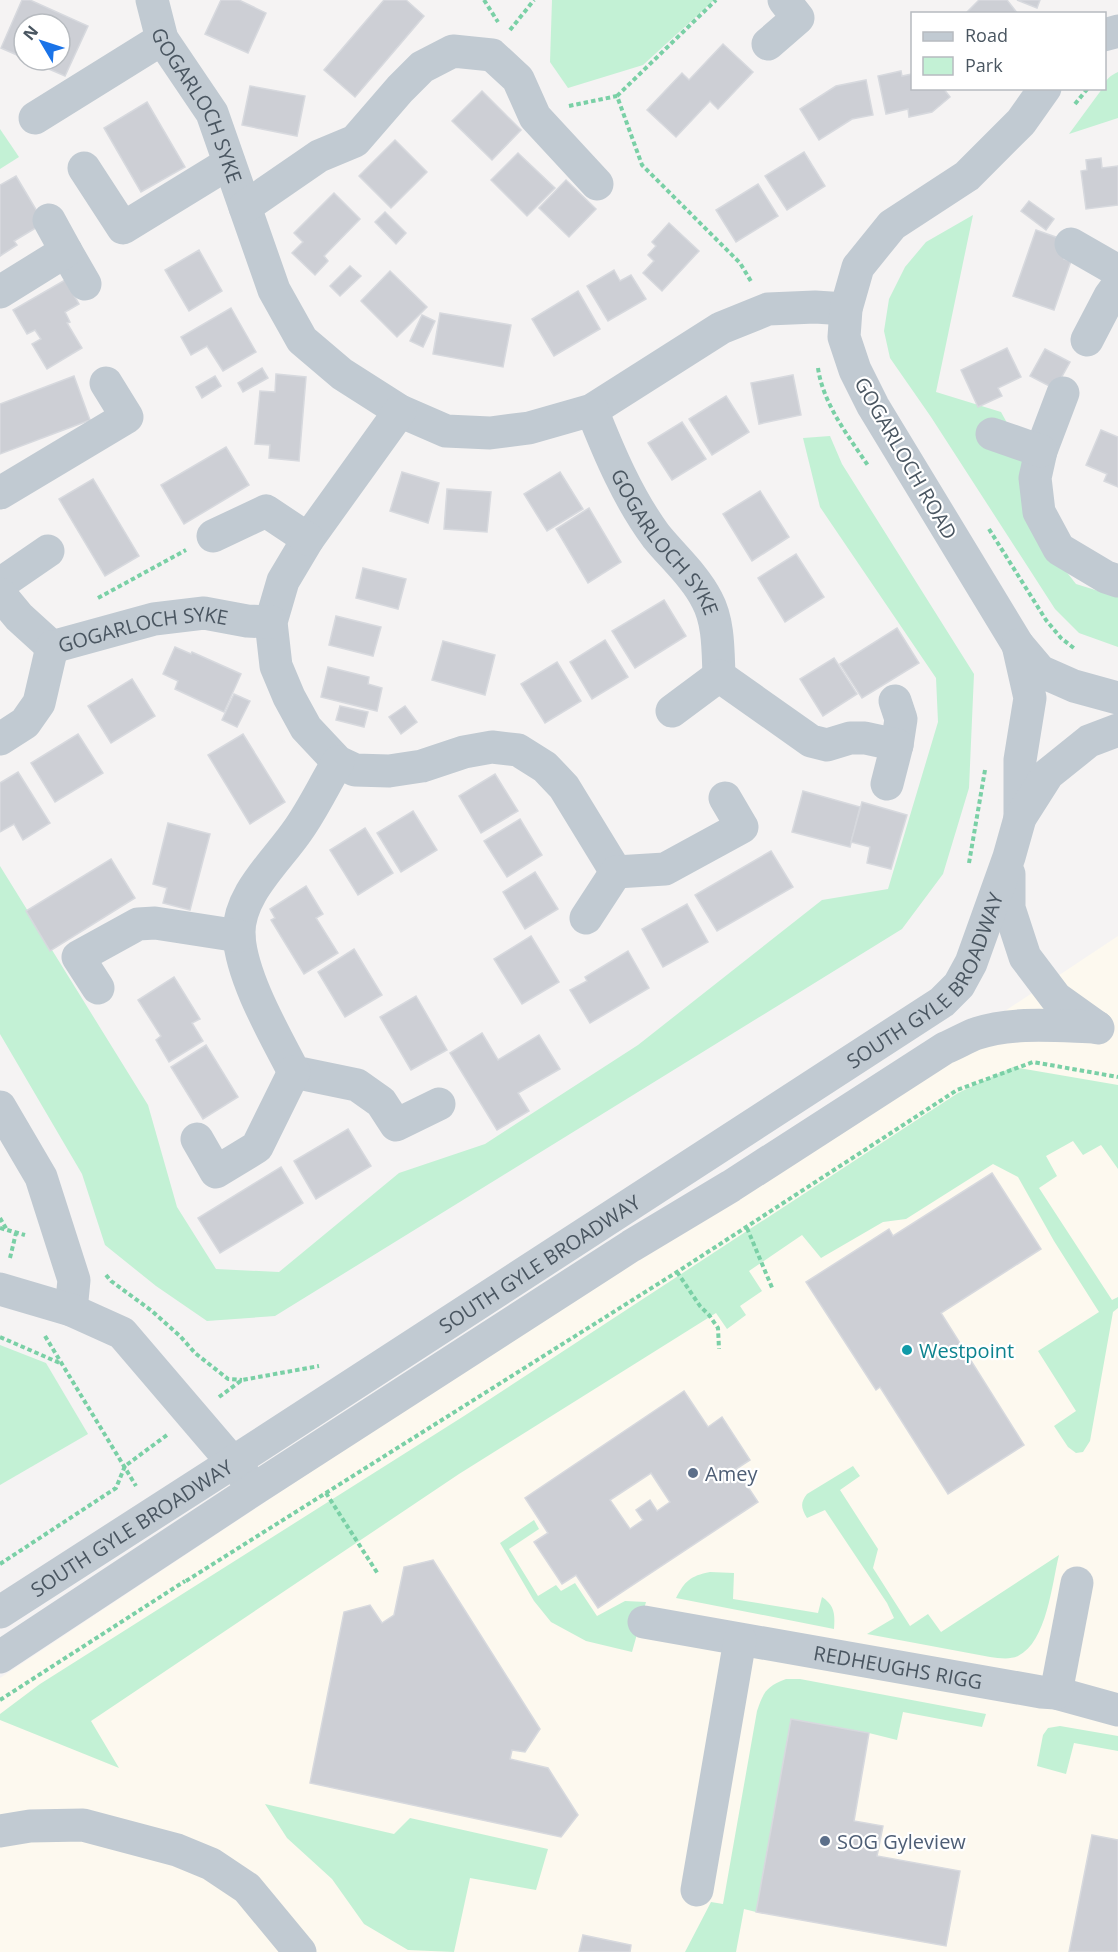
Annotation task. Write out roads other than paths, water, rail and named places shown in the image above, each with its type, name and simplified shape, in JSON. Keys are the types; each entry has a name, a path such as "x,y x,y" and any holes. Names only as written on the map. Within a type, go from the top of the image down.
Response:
{"street":[{"name":"GOGARLOCH SYKE","path":"152,0 162,39 212,113 273,290 302,340 342,374 400,411 446,431 490,433 529,428 592,410 722,328 768,309 815,307 846,309"},
{"path":"768,44 798,18 784,0"},
{"path":"35,117 162,39"},
{"name":"GOGARLOCH SYKE","path":"245,207 319,156 355,141 422,67 453,51 499,45 535,117 597,184"},
{"name":"GOGARLOCH ROAD","path":"1044,90 1020,122 967,176 892,225 858,267 846,309 844,337 855,370 873,406 1018,645 1040,671 1074,686 1118,698"},
{"path":"84,168 123,228 229,163"},
{"path":"49,220 86,284"},
{"path":"1071,244 1118,272"},
{"path":"0,292 66,250"},
{"path":"1088,340 1118,285"},
{"path":"0,493 127,417 106,383"},
{"path":"1063,393 1041,451 1035,478 1039,512 1059,549 1106,577 1118,581"},
{"name":"GOGARLOCH SYKE","path":"592,410 624,484 656,535 708,601 715,625 719,676"},
{"path":"400,411 308,539 283,581 271,622 276,666 289,697 306,728 338,762 355,770 389,771 422,766 464,752 492,747 518,750 545,767 564,787 616,872"},
{"path":"992,434 1041,451"},
{"path":"213,536 266,511 308,539"},
{"path":"0,584 48,551"},
{"name":"GOGARLOCH SYKE","path":"0,594 19,617 52,646 164,618 204,613 247,621 271,622"},
{"name":"GOGARLOCH ROAD","path":"1018,645 1030,698 1020,760 1020,818"},
{"path":"0,739 25,723 39,704 52,646"},
{"path":"672,711 719,676 811,741 826,745 850,738 865,738 897,745"},
{"path":"887,784 901,719 895,701"},
{"name":"SOUTH GYLE BROADWAY","path":"0,1612 918,1020 942,1002 959,984 971,963 1009,857 1020,818 1048,774 1089,741 1118,730"},
{"path":"294,1072 255,993 239,936 244,909 255,885 298,830 338,762"},
{"path":"616,872 665,869 742,827 725,798"},
{"name":"SOUTH GYLE BROADWAY","path":"1009,857 1009,909 1025,957 1056,998 1108,1031"},
{"path":"586,918 616,872"},
{"path":"98,988 78,957 138,924 155,924 239,936"},
{"name":"SOUTH GYLE BROADWAY","path":"0,1657 256,1488 631,1246 731,1186 945,1048 976,1034 1008,1027 1053,1025 1108,1031"},
{"path":"294,1072 357,1085 381,1102 396,1125 439,1104"},
{"path":"197,1139 216,1172 257,1147 294,1072"},
{"path":"0,1107 41,1177 74,1280 71,1310"},
{"path":"10,1291 71,1310 122,1333 194,1415 232,1463 256,1488"},
{"path":"1056,1694 1077,1583"},
{"name":"REDHEUGHS RIGG","path":"644,1622 1056,1694 1118,1710"},
{"path":"697,1890 740,1640"},
{"path":"0,1831 30,1826 82,1825 177,1850 211,1864 247,1888 300,1952"}],"place":[{"name":"Westpoint","path":"907,1350"},
{"name":"Amey","path":"693,1473"},
{"name":"SOG Gyleview","path":"825,1841"}]}
